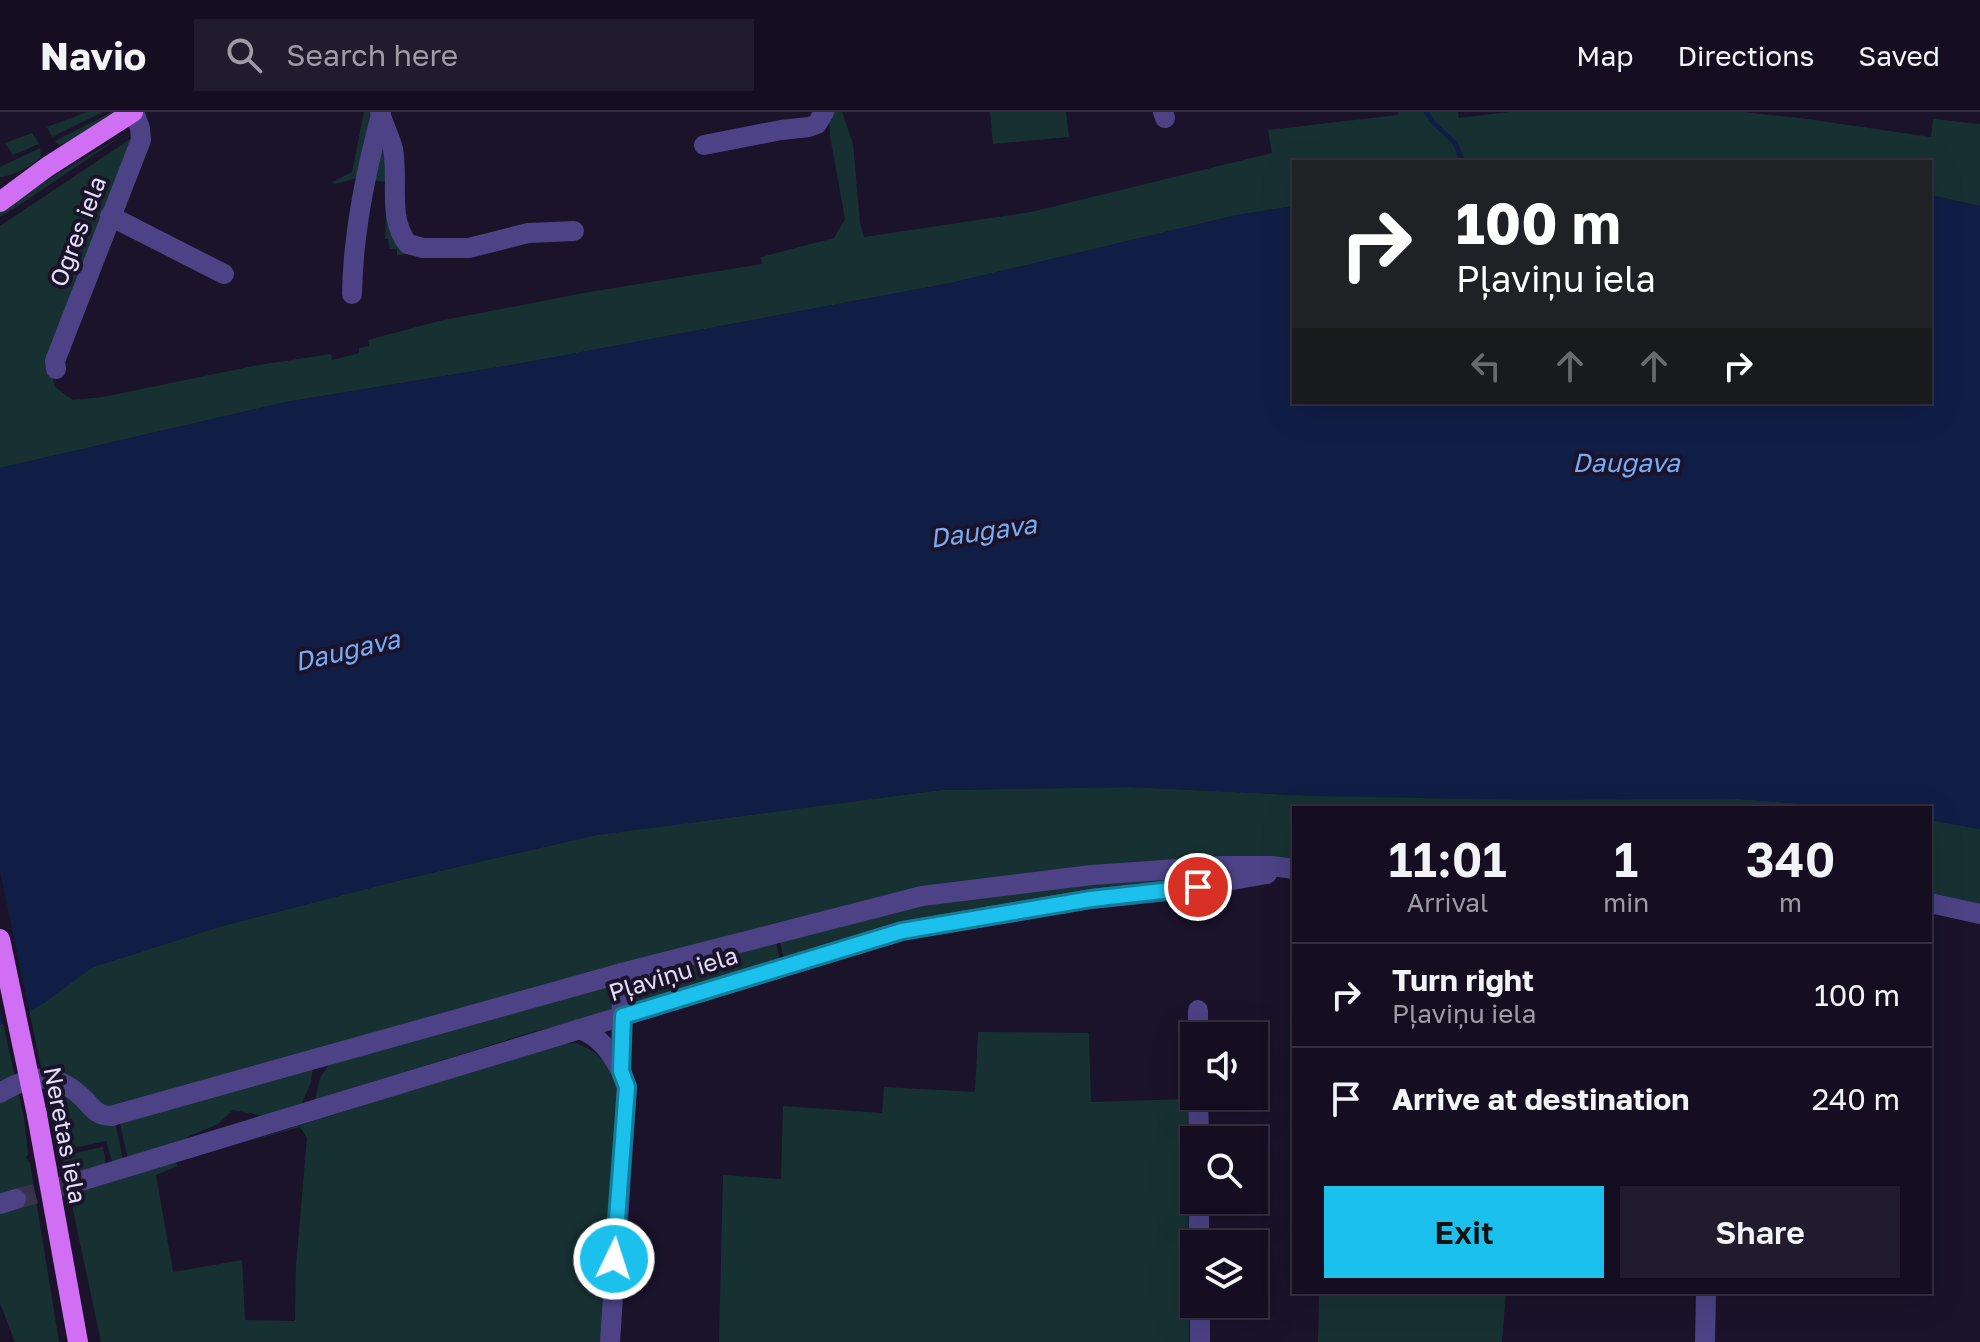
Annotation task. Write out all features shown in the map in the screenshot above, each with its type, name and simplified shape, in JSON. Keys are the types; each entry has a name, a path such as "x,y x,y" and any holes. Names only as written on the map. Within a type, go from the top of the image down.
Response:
{"main road":[{"path":"0,202 47,167 133,112"},
{"path":"0,187 47,167"},
{"name":"Neretas iela","path":"0,939 37,1115 78,1342"}],"street":[{"name":"Ogres iela","path":"56,369 55,361 141,140 133,112"},
{"path":"704,145 809,127 817,124 824,112"},
{"path":"380,113 394,157 397,219 400,232 408,244 423,248 469,248 528,233 574,231"},
{"path":"352,294 362,199 380,113"},
{"path":"110,216 224,274"},
{"path":"0,1093 24,1081 53,1079 78,1094 97,1113 111,1116 622,973 862,910 954,890 1092,875 1221,866 1264,865 1292,869"},
{"name":"Pļaviņu iela","path":"81,1181 902,931 1292,869"},
{"path":"1932,903 1980,914"},
{"path":"621,1071 622,973"},
{"path":"1198,1010 1198,1022"},
{"path":"579,1029 590,1033 610,1051 627,1087 610,1342"},
{"path":"1705,1342 1706,1294"},
{"path":"1200,1318 1200,1342"}],"green space":[{"path":"87,112 103,112 52,137 47,127"},
{"path":"117,112 66,144 60,145 55,141"},
{"path":"364,112 372,112 356,178 335,184 332,182 352,172"},
{"path":"829,112 842,112 853,144 864,237 1031,212 1272,153 1268,130 1398,115 1398,112 1458,112 1459,118 1509,112 1742,112 1931,137 1933,119 1980,124 1980,206 1932,195 1932,160 1292,160 1292,206 1237,215 951,283 523,363 286,402 0,468 0,226 136,135 48,361 55,387 73,400 103,397 259,365 331,354 332,360 359,353 359,348 369,346 368,340 439,321 589,292 762,264 761,257 834,238 845,219 830,136"},
{"path":"990,112 1066,112 1069,137 993,144"},
{"path":"129,131 18,206 0,217 0,209"},
{"path":"32,133 39,144 13,155 5,143"},
{"path":"383,145 407,254 397,255 397,249 390,249 388,239 385,239 387,182 371,180"},
{"path":"40,148 41,156 33,163 17,173 0,177 0,167"},
{"path":"1130,787 1317,796 1739,799 1832,806 1292,806 1292,861 990,880 100,1111 43,1076 29,1010 93,967 222,926 405,879 596,835 941,790"},
{"path":"1932,820 1980,829 1980,909 1932,899"},
{"path":"1239,870 784,960 779,937 934,898"},
{"path":"775,938 780,960 631,1006 630,985 634,979"},
{"path":"607,985 614,989 616,1005 601,1015 529,1033 315,1100 320,1078 330,1063"},
{"path":"3,1023 24,1118 26,1158 30,1163 59,1342 15,1342 0,1303 0,1025"},
{"path":"978,1032 1089,1033 1091,1102 1180,1099 1180,1110 1188,1110 1188,1126 1180,1126 1180,1214 1188,1214 1189,1230 1180,1230 1180,1318 1189,1318 1189,1342 719,1342 723,1175 781,1179 783,1106 882,1113 884,1087 975,1092"},
{"path":"576,1043 602,1060 617,1088 601,1342 101,1342 62,1158 65,1155 103,1147 106,1162 101,1167 176,1163 178,1166 156,1175 173,1272 242,1260 245,1320 295,1321 296,1265 307,1138 300,1127 246,1142 556,1045"},
{"path":"313,1065 311,1082 302,1103 263,1116 233,1110 218,1124 187,1137 179,1145 128,1160 120,1124 122,1120"},
{"path":"44,1081 118,1117 116,1126 123,1160 112,1161 106,1141 64,1150 58,1146"},
{"path":"1319,1294 1506,1294 1502,1342 1318,1342"}],"water":[{"name":"Daugava","path":"1932,195 1980,206 1980,829 1932,820 1932,806 1832,806 1739,799 1523,800 1317,796 1130,787 941,790 596,835 405,879 222,926 93,967 43,1004 0,1025 0,468 286,402 523,363 951,283 1237,215 1292,206 1292,404 1932,404"}],"pier":[{"path":"0,871 30,1015 4,1027 0,1006"}],"waterway":[{"path":"1426,112 1455,143 1462,160"}],"tunnel":[{"path":"16,1199 81,1181"}],"route":[{"path":"614,1259 627,1087 621,1071 623,1016 902,931 1091,899 1198,887"}]}
